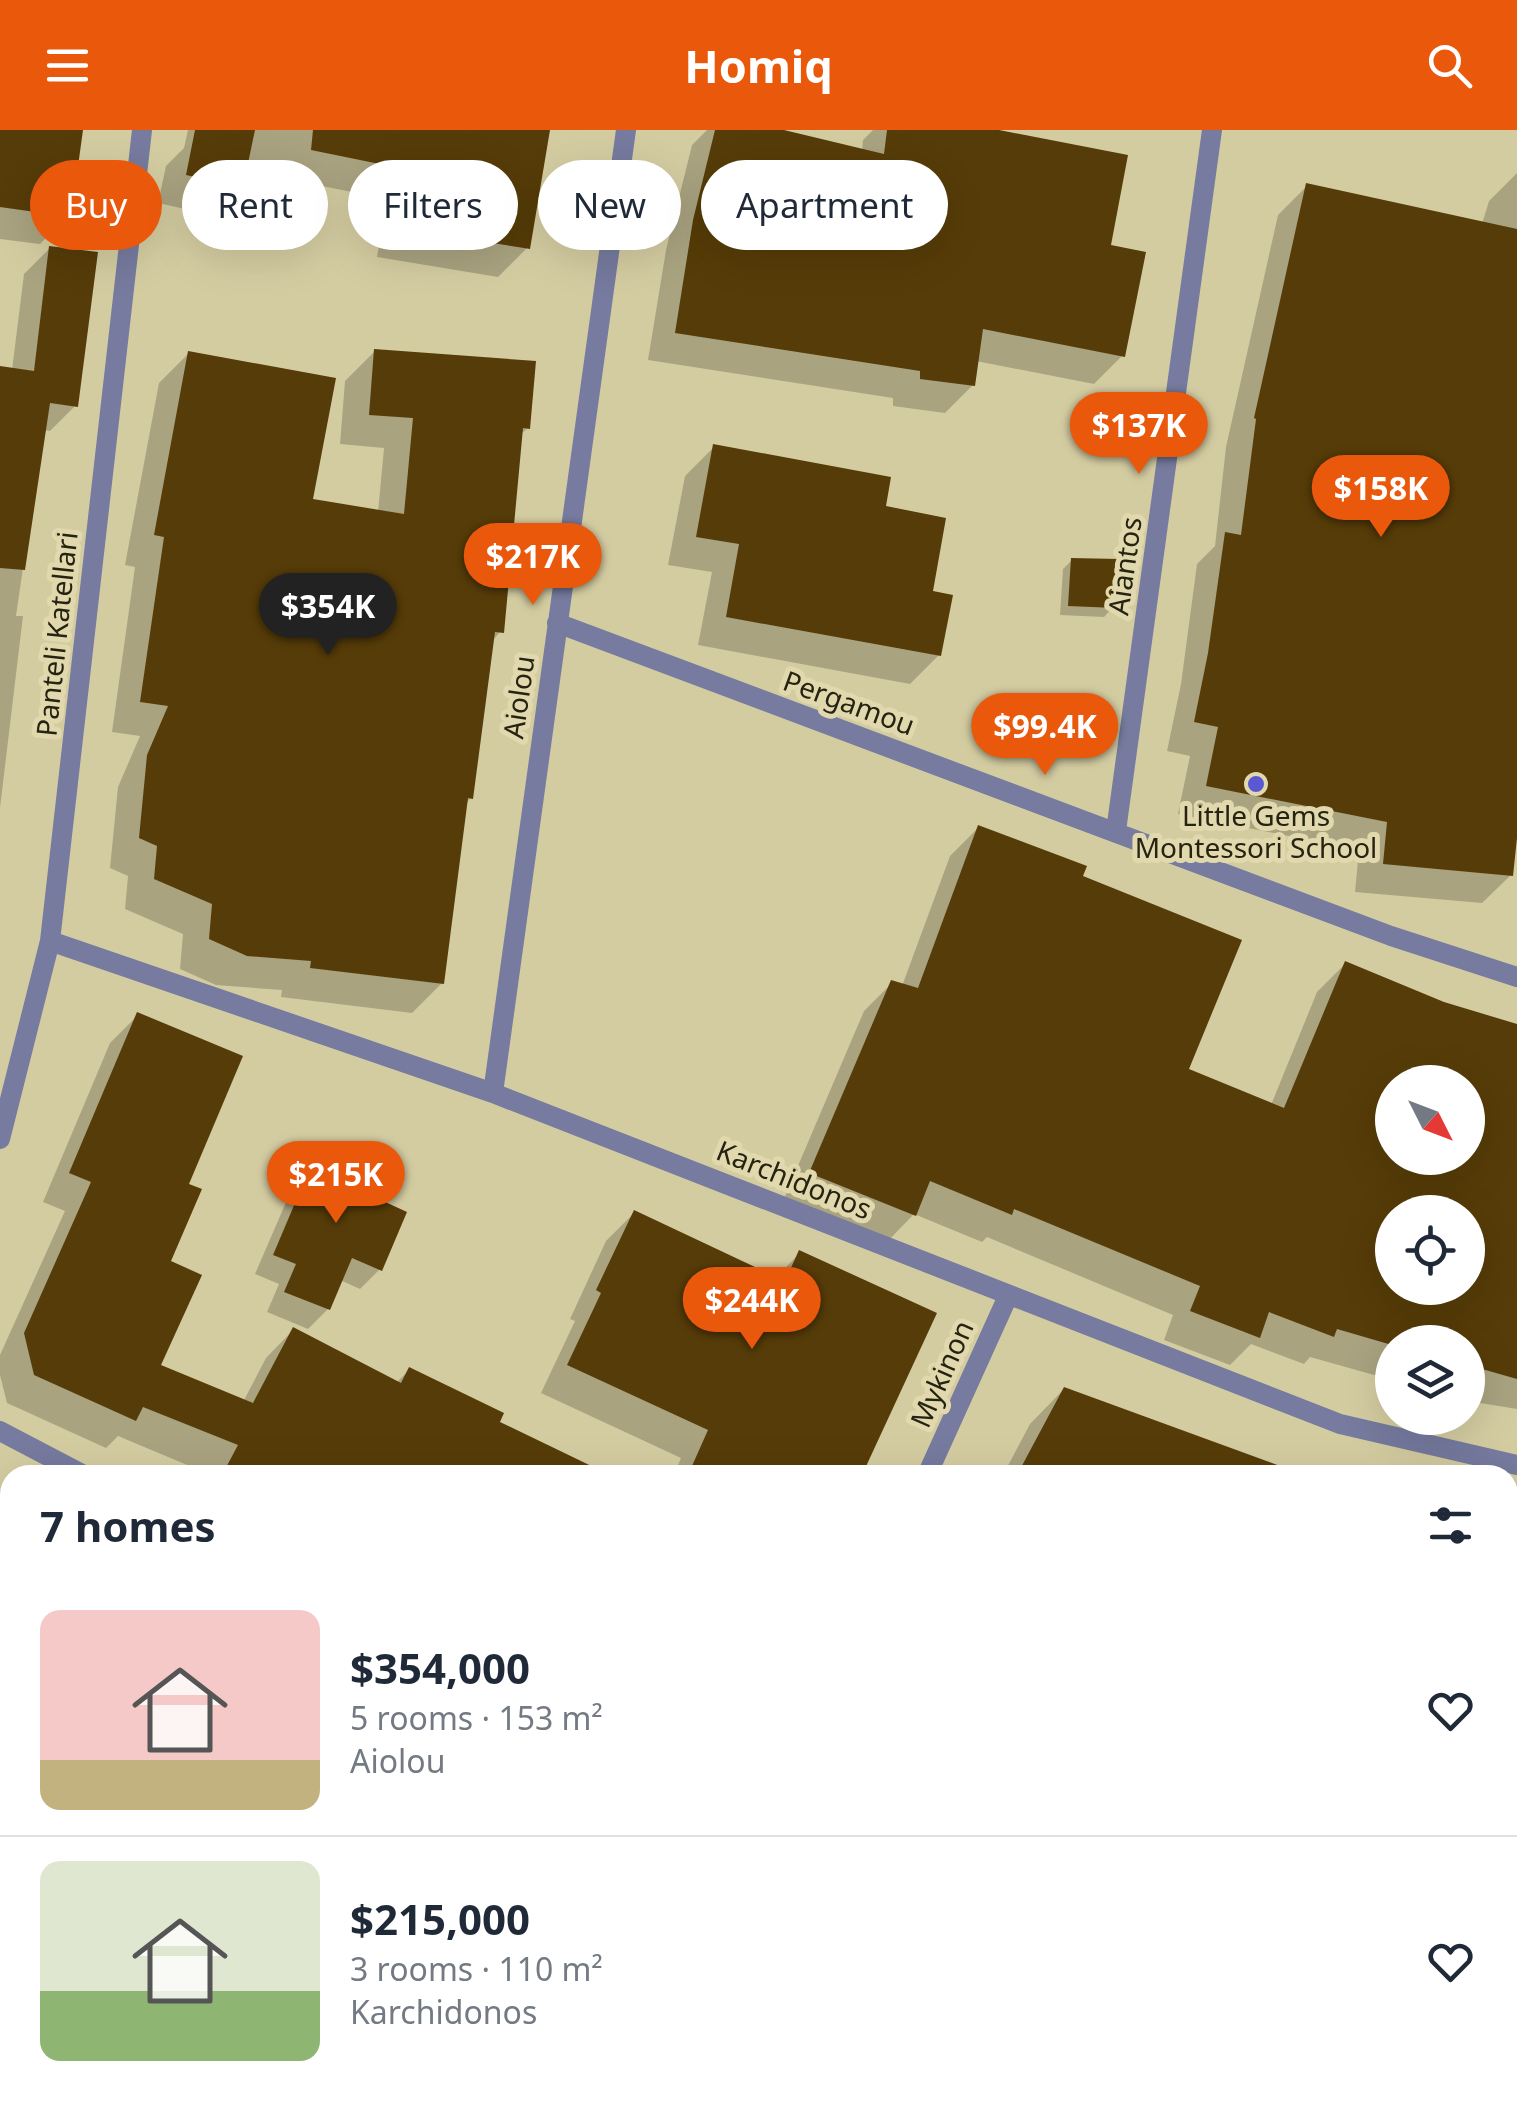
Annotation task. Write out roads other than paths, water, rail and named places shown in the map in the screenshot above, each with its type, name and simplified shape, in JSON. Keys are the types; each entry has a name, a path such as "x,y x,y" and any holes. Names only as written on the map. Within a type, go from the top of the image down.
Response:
{"street":[{"name":"Panteli Katellari","path":"0,1140 50,941 142,130"},
{"name":"Aiolou","path":"493,1093 626,130"},
{"name":"Aiantos","path":"1116,830 1212,130"},
{"name":"Pergamou","path":"556,623 1391,936 1517,977"},
{"name":"Karchidonos","path":"50,941 493,1093 1340,1424 1512,1465"},
{"name":"Mykinon","path":"932,1465 1008,1296"},
{"path":"0,1431 65,1465"},
{"path":"1456,1465 1460,1454"}],"place":[{"name":"Little Gems Montessori School","path":"1256,784"}]}
